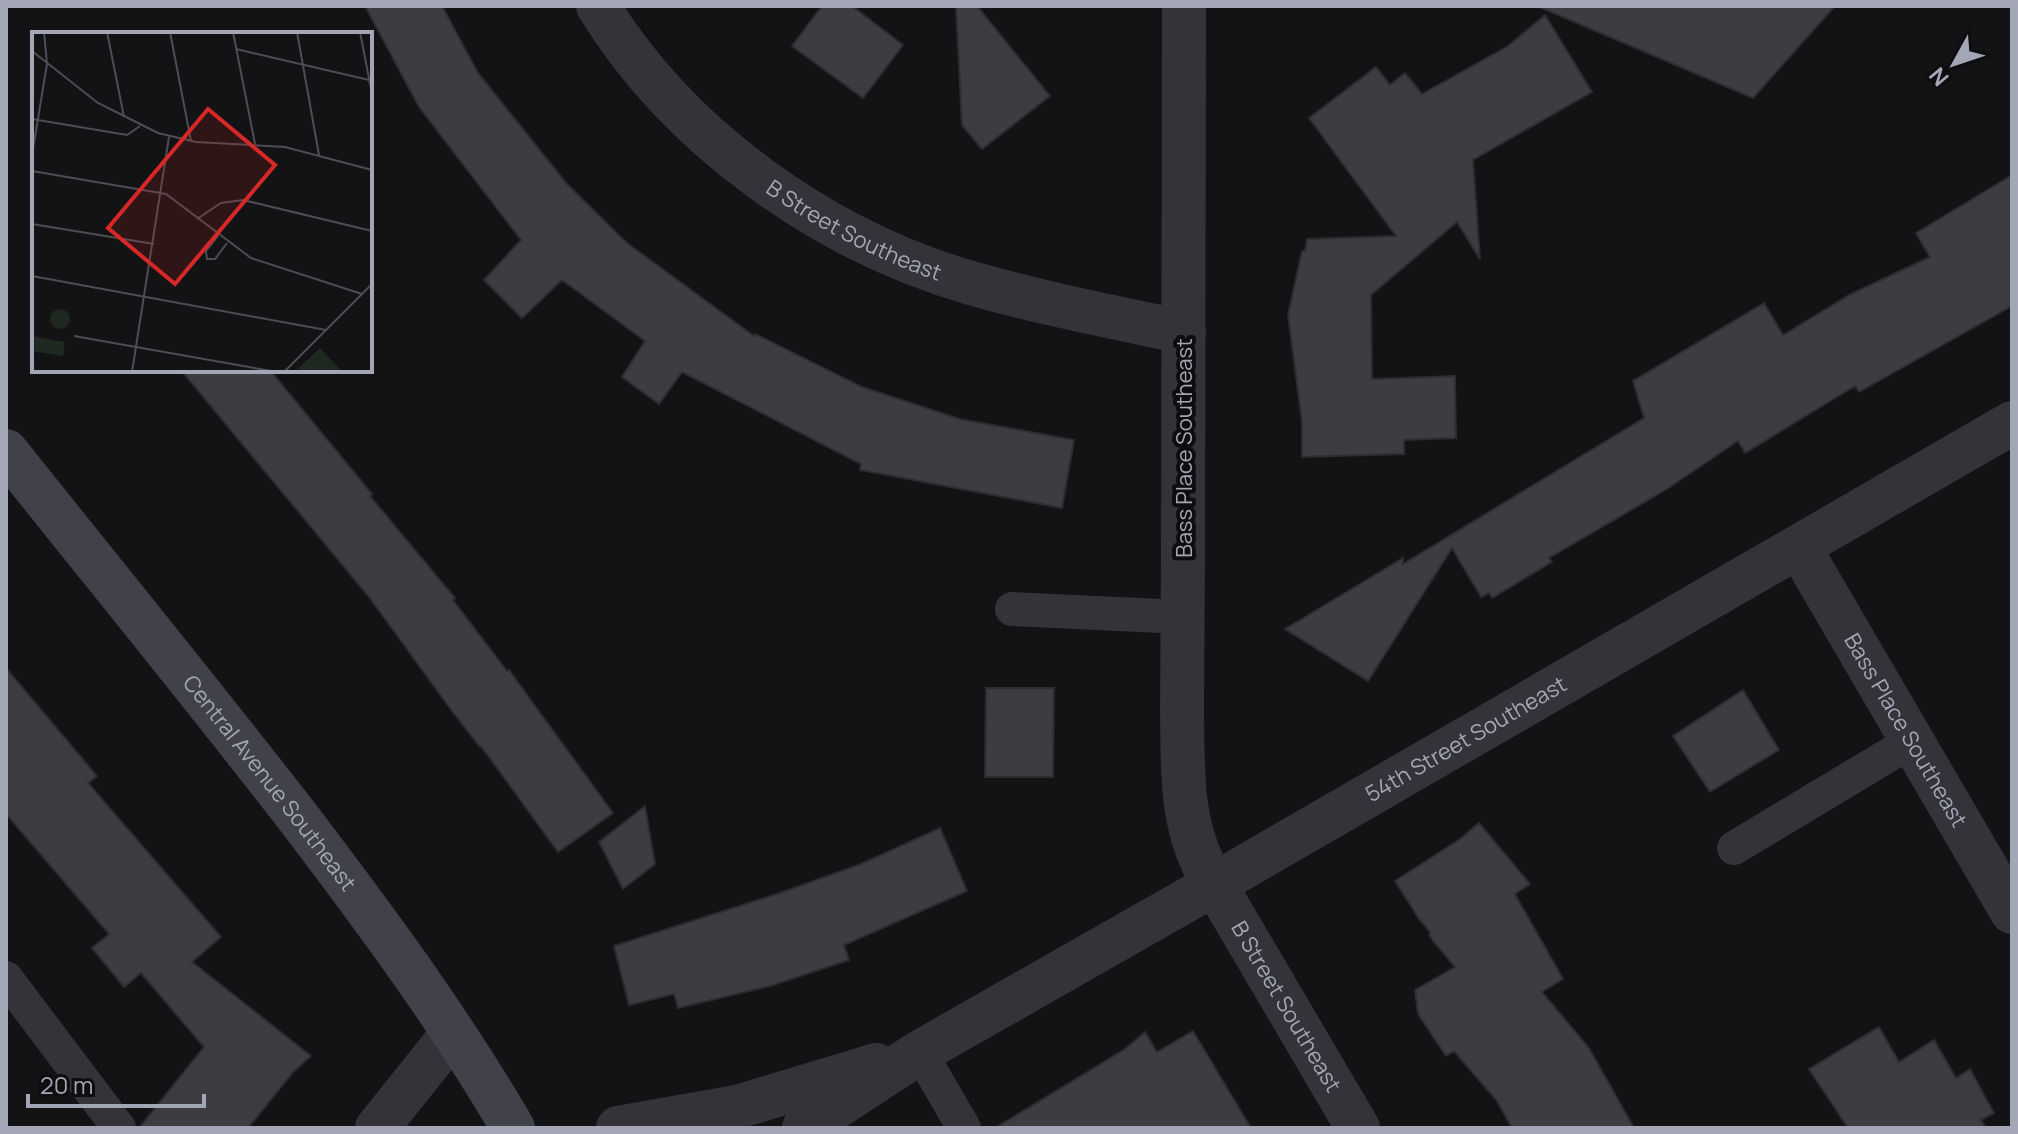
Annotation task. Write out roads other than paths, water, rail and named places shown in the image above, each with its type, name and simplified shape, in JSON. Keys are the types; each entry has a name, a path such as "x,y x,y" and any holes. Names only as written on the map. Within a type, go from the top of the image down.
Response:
{"main road":[{"name":"Central Avenue Southeast","path":"6,451 359,897 420,981 513,1128"}],"street":[{"name":"B Street Southeast","path":"598,6 636,60 697,126 731,157 787,198 831,223 888,251 968,282 1184,332"},
{"name":"Bass Place Southeast","path":"1184,6 1183,782 1189,829 1195,848 1215,884"},
{"name":"54th Street Southeast","path":"804,1128 920,1052 2012,423"},
{"name":"Bass Place Southeast","path":"1799,547 2012,912"},
{"name":"B Street Southeast","path":"1215,884 1358,1128"},
{"path":"377,1128 453,1033"},
{"name":"54th Street Southeast","path":"618,1128 737,1107 920,1052"}],"lane":[{"path":"1012,609 1183,617"},
{"path":"1734,848 1912,741"},
{"path":"6,978 119,1128"},
{"path":"920,1052 964,1128"}]}
